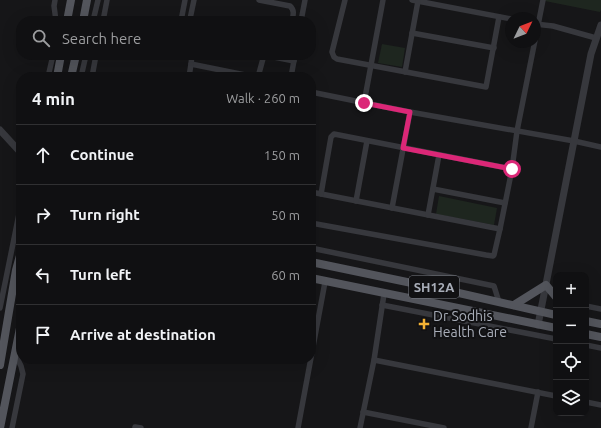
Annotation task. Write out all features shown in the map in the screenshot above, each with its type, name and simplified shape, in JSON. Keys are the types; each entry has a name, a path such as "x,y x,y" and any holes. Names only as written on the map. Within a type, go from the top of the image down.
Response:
{"main road":[{"path":"68,16 71,0"},
{"path":"84,16 87,0"},
{"path":"58,72 60,60"},
{"path":"72,72 75,60"},
{"name":"SH12A","path":"316,263 553,314"},
{"path":"0,365 16,270"},
{"name":"SH12A","path":"316,279 553,327"},
{"path":"514,305 546,285 553,293"},
{"path":"589,322 601,324"},
{"path":"589,335 601,337"},
{"path":"0,428 16,349"}],"street":[{"path":"55,0 55,16"},
{"path":"94,16 98,0"},
{"path":"104,16 107,0"},
{"path":"182,16 185,0"},
{"path":"191,16 194,0"},
{"path":"261,0 290,6 294,12 293,16"},
{"path":"301,16 303,0"},
{"path":"345,0 332,55 336,59 486,87 500,17"},
{"path":"364,103 383,0"},
{"path":"412,0 505,18"},
{"path":"540,12 543,0"},
{"path":"405,72 418,1"},
{"path":"541,24 553,26 596,38"},
{"path":"538,324 591,54 601,25"},
{"path":"412,33 494,48"},
{"path":"316,223 493,256 496,252 512,169 517,131 533,48"},
{"path":"49,72 52,60"},
{"path":"83,72 85,60"},
{"path":"93,72 95,60"},
{"path":"190,72 191,60"},
{"path":"259,72 262,60"},
{"path":"292,72 294,60"},
{"path":"191,64 230,72"},
{"path":"316,93 601,147"},
{"path":"392,208 410,112"},
{"path":"0,130 16,148"},
{"path":"321,194 332,135 336,134 512,169"},
{"path":"356,201 367,141"},
{"path":"428,215 439,155"},
{"path":"433,189 505,203"},
{"path":"316,193 500,229"},
{"path":"0,308 16,229"},
{"path":"316,249 494,286 499,302"},
{"path":"316,331 325,282"},
{"path":"360,428 374,360 384,294"},
{"path":"382,305 553,339"},
{"path":"589,307 601,309"},
{"path":"589,346 601,348"},
{"path":"374,360 553,395"},
{"path":"12,428 23,374 20,364"},
{"path":"298,428 310,364"},
{"path":"531,428 538,392"},
{"path":"589,403 601,405"},
{"path":"363,412 432,427 444,428"}],"shaded area":[{"path":"540,0 601,0 601,10 600,12"},
{"path":"382,44 405,48 402,67 378,63"},
{"path":"439,196 497,208 494,225 436,214"}],"place":[{"name":"Dr Sodhis Health Care","path":"424,324"}],"route":[{"path":"364,103 410,112 403,148 512,169"}]}
